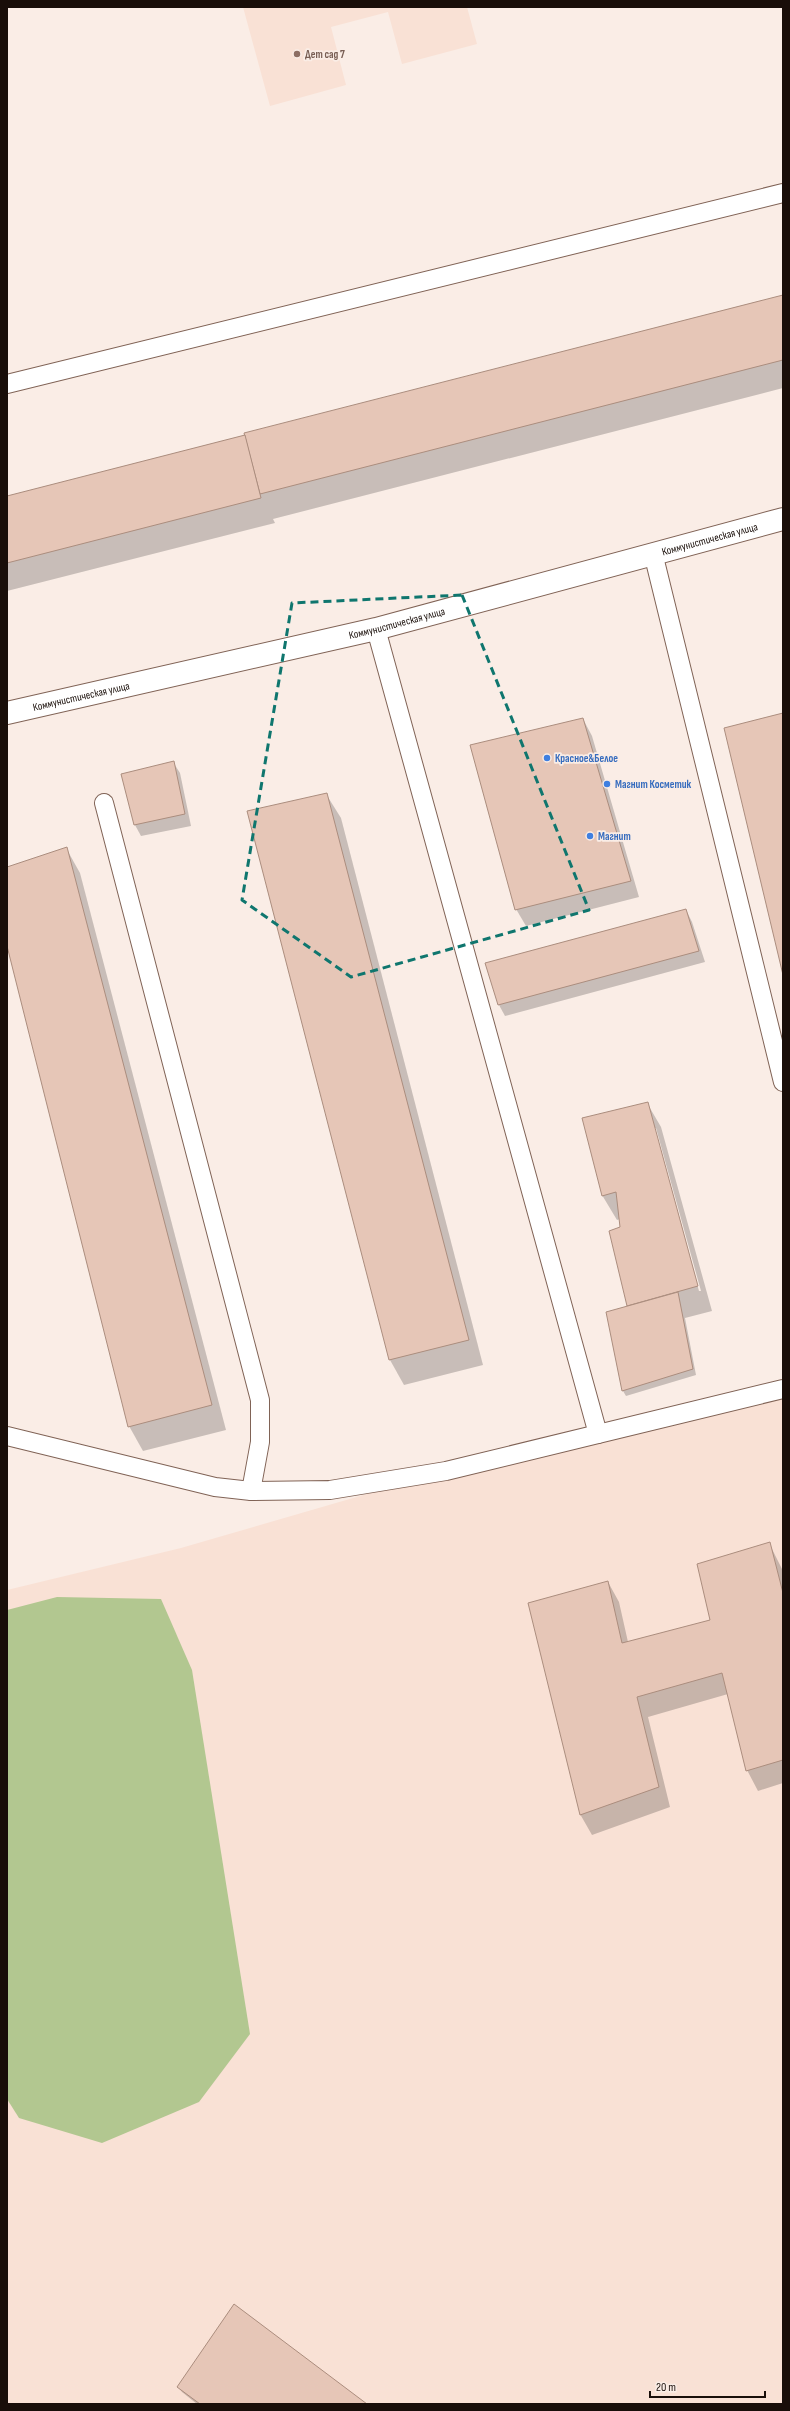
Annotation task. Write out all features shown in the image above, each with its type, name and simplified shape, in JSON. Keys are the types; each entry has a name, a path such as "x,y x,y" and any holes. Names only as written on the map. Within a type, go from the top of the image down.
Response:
{"street":[{"name":"Коммунистическая улица","path":"7,712 376,629 783,519"}],"lane":[{"path":"7,384 783,192"},
{"path":"653,553 783,1082"},
{"path":"376,629 598,1434"},
{"path":"104,803 260,1400 260,1442 251,1491"},
{"path":"7,1436 215,1487 251,1491 330,1490 446,1471 783,1388"}],"highlighted area":[{"path":"462,595 589,910 351,977 242,900 292,603"}],"shaded area":[{"name":"Дет сад 7","path":"243,7 467,7 477,44 402,64 388,12 331,27 346,85 270,106"},
{"path":"783,1398 783,2404 7,2404 7,1590 181,1548 446,1471"}],"green space":[{"path":"57,1597 161,1599 192,1670 250,2034 199,2102 102,2143 19,2118 7,2099 7,1610"}],"building":[{"path":"783,295 783,360 260,494 244,433"},
{"path":"245,435 261,498 7,563 7,496"},
{"path":"783,713 783,975 724,728"},
{"path":"583,718 631,881 515,910 470,745"},
{"path":"174,761 185,814 134,825 121,774"},
{"path":"327,793 469,1340 389,1360 247,811"},
{"path":"67,847 212,1405 128,1427 7,946 7,867"},
{"path":"686,909 699,951 498,1005 485,963"},
{"path":"648,1102 698,1286 627,1306 609,1231 620,1227 616,1192 602,1196 582,1118"},
{"path":"678,1292 693,1369 622,1391 606,1312"},
{"path":"770,1542 783,1593 783,1760 746,1771 722,1673 637,1697 659,1787 580,1815 528,1603 608,1581 622,1643 710,1620 697,1564"},
{"path":"234,2304 367,2404 200,2404 177,2387"}],"place":[{"name":"Дет сад 7","path":"297,54"},
{"name":"Красное&Белое","path":"547,758"},
{"name":"Магнит Косметик","path":"607,784"},
{"name":"Магнит","path":"590,836"}]}
